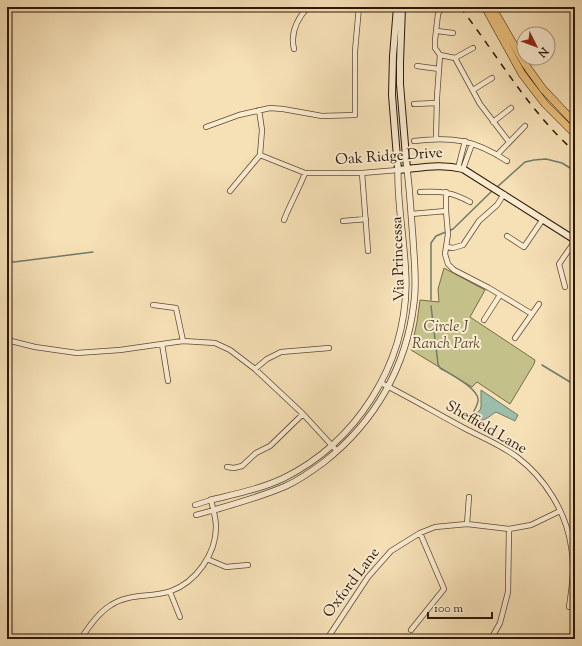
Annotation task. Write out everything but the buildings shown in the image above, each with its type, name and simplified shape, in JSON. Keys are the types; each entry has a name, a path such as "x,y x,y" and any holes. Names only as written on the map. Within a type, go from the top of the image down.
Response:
{"main road":[{"name":"Via Princessa","path":"397,7 393,56 392,95 398,170"},
{"name":"Via Princessa","path":"402,7 400,77 408,169"},
{"path":"485,7 522,74 545,104 575,134"},
{"path":"492,7 525,64 543,89 575,123"},
{"name":"Oak Ridge Drive","path":"398,170 440,165 460,169 504,194 575,241"}],"street":[{"path":"294,49 292,40 294,31 298,20 308,7"},
{"path":"206,127 239,115 270,108 322,116 355,115 355,51 359,7"},
{"path":"436,138 440,55 435,48 438,14 442,7"},
{"path":"437,31 454,33"},
{"path":"440,55 455,58 473,48"},
{"path":"455,58 493,122 509,142"},
{"path":"417,66 439,69"},
{"path":"473,90 492,78"},
{"path":"414,104 437,103"},
{"path":"493,122 512,108"},
{"path":"230,192 260,155 262,130 259,110"},
{"path":"497,155 525,126"},
{"path":"414,140 436,138 465,141 507,161"},
{"path":"460,169 465,141"},
{"path":"460,169 472,144"},
{"name":"Oak Ridge Drive","path":"260,155 305,174 362,173 398,170"},
{"name":"Via Princessa","path":"196,515 258,497 286,486 301,478 337,452 361,428 378,404 388,387 404,350 414,302 415,281 408,169"},
{"name":"Via Princessa","path":"195,504 255,488 282,478 301,468 331,445 359,416 369,403 381,383 394,356 405,302 405,266 398,170"},
{"path":"362,173 368,251"},
{"path":"284,220 305,174"},
{"path":"420,192 446,192 459,196 470,202"},
{"path":"446,192 448,234 445,254 446,260 454,270 532,314"},
{"path":"447,248 463,245 479,221 497,205 504,194"},
{"path":"411,214 446,211"},
{"path":"343,221 366,219"},
{"path":"507,236 524,247 543,219"},
{"path":"565,287 559,264 575,241"},
{"path":"484,320 500,295"},
{"path":"515,338 539,304"},
{"path":"154,305 176,308 183,341"},
{"path":"7,340 35,347 77,353 120,350 183,341 215,343 230,350 255,369 303,414 337,452"},
{"path":"162,344 168,381"},
{"path":"255,369 267,359 280,352 329,348"},
{"name":"Sheffield Lane","path":"381,383 496,444 517,457 547,488 560,511 572,547 574,579 569,607"},
{"path":"227,467 234,468 242,466 256,453 270,446 303,414"},
{"path":"467,524 469,498"},
{"path":"81,639 93,621 111,605 126,598 170,592 193,577 207,559 214,541 216,528 211,500"},
{"name":"Oxford Lane","path":"327,639 368,577 391,551 420,533 435,526 467,524 509,529 531,524 560,511"},
{"path":"491,639 500,623 508,592 509,529"},
{"path":"411,630 444,589 420,533"},
{"path":"207,559 226,567 248,565"},
{"path":"170,592 180,617"}],"green space":[{"name":"Circle J Ranch Park","path":"444,268 485,290 470,317 535,360 510,404 477,382 472,387 411,350 420,300 439,302 438,289"}],"shaded area":[{"path":"481,390 518,415 515,421 496,412 481,421 474,421 470,419 480,410"}],"waterway":[{"path":"496,188 525,162 534,160 546,159 562,163 575,171"},
{"path":"431,300 431,243 436,236 453,229 493,190"},
{"path":"7,260 14,262 93,252"},
{"path":"431,306 438,364 440,368 464,382 477,396 478,401 476,408 470,419"},
{"path":"542,365 575,385"}],"railway":[{"path":"460,7 528,101 558,136 575,152"}]}
